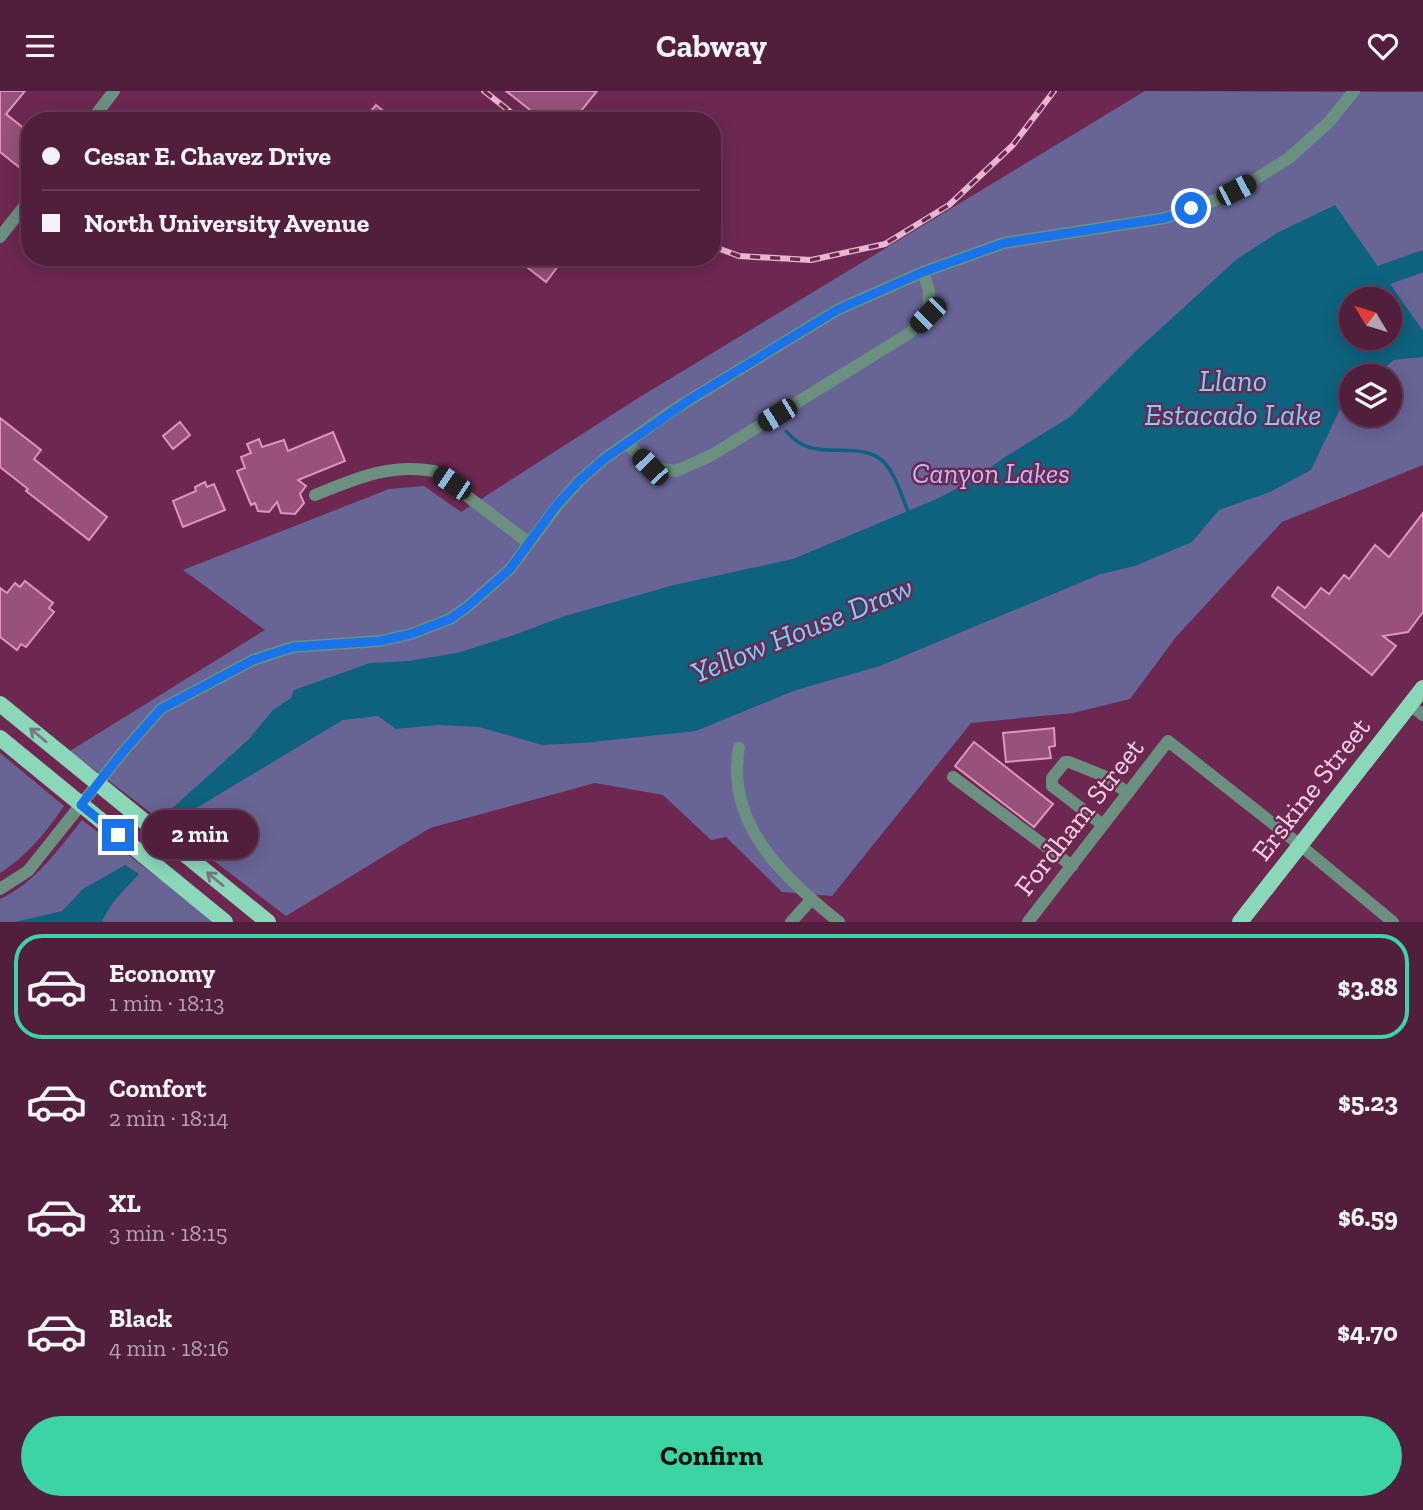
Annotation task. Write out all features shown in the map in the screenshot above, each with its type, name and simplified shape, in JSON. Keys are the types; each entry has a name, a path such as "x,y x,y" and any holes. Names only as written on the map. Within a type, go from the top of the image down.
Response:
{"main road":[{"name":"Erskine Street","path":"1240,922 1300,845 1416,710 1423,688"},
{"path":"0,704 268,922"},
{"path":"0,738 225,922"}],"street":[{"path":"98,112 114,91"},
{"path":"0,889 28,871 161,709 253,660 293,647 380,641 411,634 450,619 510,569 579,481 627,443 727,376 837,310 923,272 1004,243 1165,218 1218,199 1289,157 1329,122 1354,91"},
{"path":"3,228 21,209"},
{"path":"627,443 650,467 676,471 712,455 908,334 928,315 929,290 923,272"},
{"path":"314,495 374,472 415,467 434,471 529,543"},
{"name":"Fordham Street","path":"1028,922 1168,741 1300,845"},
{"path":"738,748 736,783 755,836 777,865 811,900 839,922"},
{"path":"1104,825 1052,786 1052,778 1065,762 1069,762 1104,776 1128,793"},
{"path":"953,777 1072,866"},
{"path":"1300,845 1392,922"},
{"path":"791,922 811,900"}],"green space":[{"name":"Canyon Lakes","path":"1145,91 1423,92 1423,465 1282,522 1176,637 1130,699 1073,713 971,723 832,896 782,892 726,837 711,840 663,795 595,783 430,828 286,916 70,751 265,630 183,570 389,489 424,486 461,512 635,400"},
{"path":"0,753 64,806 35,843 0,873"},
{"path":"82,820 217,922 0,922 0,899 35,875"}],"water":[{"name":"Llano Estacado Lake","path":"1335,205 1392,287 1339,287 1339,350 1402,350 1402,301 1423,331 1423,357 1394,360 1389,364 1339,364 1339,411 1311,470 1270,492 1219,510 1192,542 1135,566 1101,574 880,666 796,690 696,731 542,745 479,727 438,725 396,729 378,716 343,720 188,813 173,833 158,821 249,739 273,710 291,698 294,690 370,663 408,661 457,653 565,616 674,585 793,559 939,498 976,478 1070,417 1138,349 1237,259 1277,233"},
{"path":"125,865 139,874 113,902 102,922 15,922 62,911 83,889"}],"building":[{"path":"0,91 25,91 6,114 21,126 21,164 19,167 0,152"},
{"path":"506,91 597,91 580,112 533,112"},
{"path":"376,105 385,112 370,112"},
{"path":"526,266 558,266 546,282"},
{"path":"0,418 41,450 34,459 107,517 89,540 0,467"},
{"path":"180,422 190,435 173,449 163,436"},
{"path":"333,432 345,461 298,480 306,486 300,494 304,503 295,514 281,513 277,502 269,512 258,511 255,503 251,505 237,471 245,468 241,457 251,453 247,444 259,439 262,447 284,440 288,451"},
{"path":"205,482 207,487 214,484 225,510 183,527 173,501 196,491 195,487"},
{"path":"1423,513 1423,612 1408,632 1383,636 1396,646 1372,675 1272,596 1278,587 1305,608 1321,588 1329,594 1344,575 1349,579 1375,545 1389,557"},
{"path":"25,581 53,603 49,608 54,612 26,647 21,644 17,650 0,637 0,588 7,593 15,583 20,587"},
{"path":"1054,728 1055,746 1049,747 1051,758 1006,762 1003,733"},
{"path":"974,742 1053,804 1034,827 955,766"}],"waterway":[{"name":"Yellow House Draw","path":"1367,287 1384,275 1423,261"},
{"path":"786,431 807,447 855,451 879,458 893,475 908,511"}],"railway":[{"path":"484,91 511,112"},
{"path":"721,249 739,256 811,260 885,244 949,205 1013,145 1054,91"}],"route":[{"path":"118,835 81,805 161,709 253,660 293,647 380,641 411,634 450,619 510,569 556,506 604,459 670,412 837,310 923,272 1004,243 1165,218 1191,208"}]}
